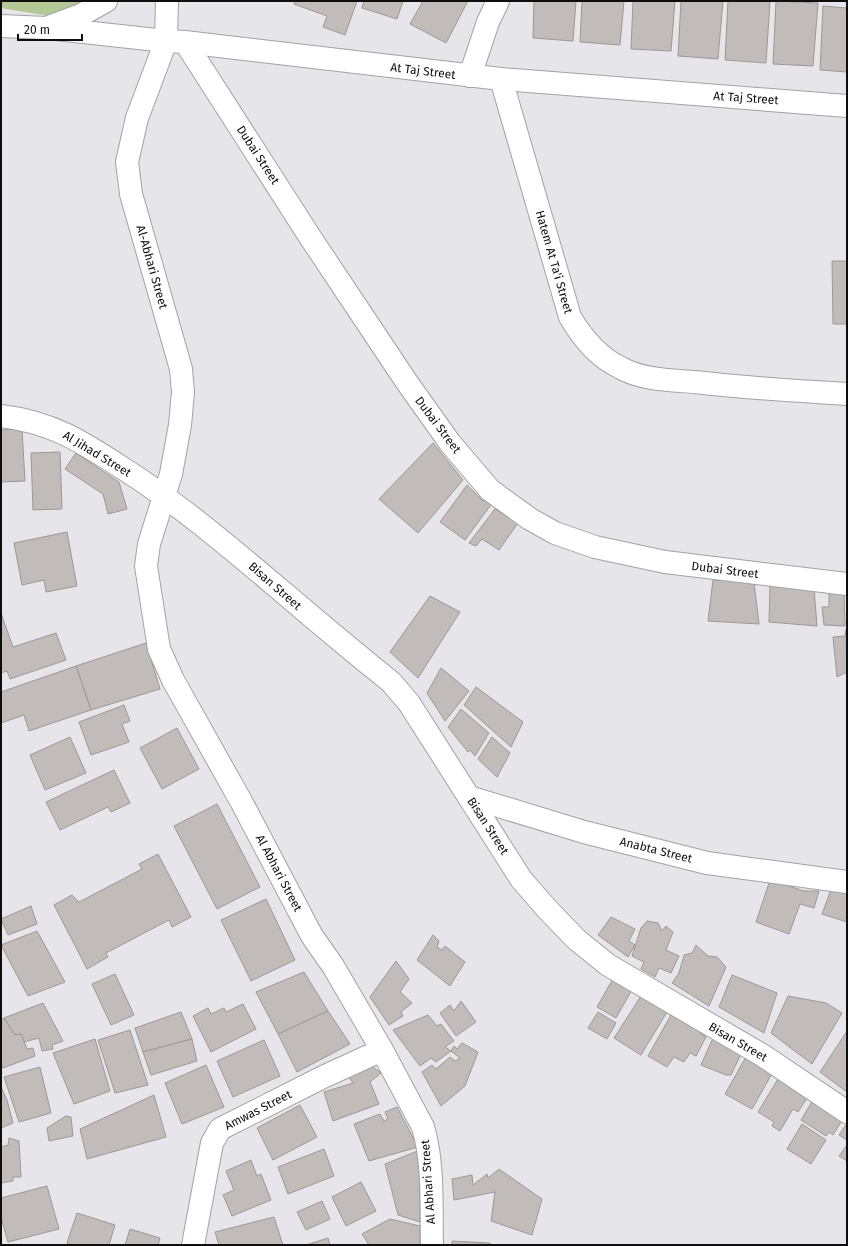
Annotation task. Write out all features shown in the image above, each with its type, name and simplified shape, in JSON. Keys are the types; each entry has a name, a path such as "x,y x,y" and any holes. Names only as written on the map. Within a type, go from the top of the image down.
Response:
{"street":[{"path":"47,28 81,15 106,1"},
{"path":"167,1 176,42"},
{"path":"470,76 488,22 498,1"},
{"name":"At Taj Street","path":"1,26 47,28 501,79 847,106"},
{"name":"Al-Abhari Street","path":"166,496 180,425 183,392 181,369 131,194 127,162 137,118 176,42"},
{"name":"Dubai Street","path":"176,42 310,237 406,381 450,443 490,490 530,519 555,533 595,547 666,562 847,584"},
{"name":"Hatem At Ta'i Street","path":"501,79 570,317 583,338 598,353 621,369 654,378 766,390 847,394"},
{"name":"Al Jihad Street","path":"1,416 26,419 61,432 81,442 166,496"},
{"name":"Bisan Street","path":"166,496 227,544 390,682 409,703 521,879 577,940 608,965 762,1055 847,1112"},
{"name":"Al Abhari Street","path":"166,496 151,537 146,566 158,649 173,680 242,803 312,936 333,966 382,1050 416,1113 426,1138 430,1168 432,1245"},
{"name":"Anabta Street","path":"469,797 584,832 707,862 847,882"},
{"name":"Amwas Street","path":"193,1245 212,1143 220,1129 323,1077 382,1050"}],"green space":[{"path":"1,1 99,1 61,18 1,8"}],"building":[{"path":"295,1 357,1 345,35 323,27 327,16 294,4"},
{"path":"364,1 403,1 397,19 362,8"},
{"path":"423,1 468,1 446,43 410,24"},
{"path":"534,1 576,1 573,41 533,38"},
{"path":"582,1 624,1 620,45 580,42"},
{"path":"633,1 675,1 671,51 631,49"},
{"path":"681,1 723,1 718,59 678,56"},
{"path":"728,1 770,1 766,63 725,60"},
{"path":"776,1 818,3 813,66 773,64"},
{"path":"823,6 847,8 847,72 820,70"},
{"path":"832,261 847,261 847,324 833,324"},
{"path":"22,429 25,481 1,482 1,430"},
{"path":"433,443 463,480 418,533 379,499"},
{"path":"60,452 62,509 33,510 31,453"},
{"path":"76,453 119,482 127,509 108,514 103,494 65,469"},
{"path":"467,485 483,501 487,497 493,502 465,540 440,522"},
{"path":"495,509 518,523 499,550 482,539 476,546 469,543"},
{"path":"67,532 77,586 46,592 44,580 22,585 14,543"},
{"path":"713,580 754,582 759,624 708,621"},
{"path":"770,585 814,588 817,626 769,622"},
{"path":"829,586 844,589 845,626 824,625 822,607 829,607"},
{"path":"430,596 460,612 418,678 390,652"},
{"path":"1,613 13,647 56,633 66,660 10,679 7,671 1,673"},
{"path":"846,630 847,672 837,677 833,637 845,636"},
{"path":"146,643 160,689 91,710 76,666"},
{"path":"76,666 91,710 29,731 24,715 1,723 1,692"},
{"path":"441,668 469,691 445,721 427,693"},
{"path":"476,687 523,722 511,747 464,705"},
{"path":"124,705 130,721 122,724 129,742 91,755 79,722"},
{"path":"461,709 489,733 475,756 470,750 468,752 448,727"},
{"path":"177,728 199,769 162,789 140,748"},
{"path":"70,737 86,773 45,790 30,755"},
{"path":"492,737 510,753 497,777 478,759"},
{"path":"114,770 130,803 111,812 108,807 60,830 46,802"},
{"path":"217,804 260,887 217,909 174,826"},
{"path":"158,854 191,917 172,927 169,920 106,953 108,957 87,969 54,905 72,895 79,902 142,869 139,864"},
{"path":"770,880 804,891 819,891 814,908 800,904 789,934 756,922"},
{"path":"832,887 847,890 847,922 822,914"},
{"path":"266,899 295,960 251,981 221,920"},
{"path":"31,906 37,924 8,935 1,919"},
{"path":"611,917 635,929 629,941 635,945 628,957 598,935"},
{"path":"647,921 658,923 662,931 666,926 673,932 666,950 679,956 671,973 659,968 655,977 641,969 644,962 632,956 641,928"},
{"path":"37,931 65,982 28,996 1,945"},
{"path":"433,935 439,941 437,947 442,950 445,946 465,962 450,986 417,960"},
{"path":"696,945 708,956 717,957 726,967 709,1006 672,983 679,973 684,955 692,953"},
{"path":"396,961 409,979 400,992 412,1003 401,1012 403,1016 389,1025 370,997"},
{"path":"304,972 328,1011 278,1034 256,992"},
{"path":"115,974 134,1015 111,1025 92,984"},
{"path":"732,975 777,993 764,1033 719,1007"},
{"path":"614,977 633,988 616,1018 597,1007"},
{"path":"641,996 667,1012 641,1055 614,1038"},
{"path":"788,996 826,1003 842,1013 812,1064 771,1033"},
{"path":"461,1001 476,1022 456,1036 440,1013 450,1005 454,1011"},
{"path":"43,1003 63,1041 52,1045 53,1049 42,1051 39,1038 24,1042 21,1034 15,1035 4,1018"},
{"path":"243,1004 256,1029 211,1052 193,1016 208,1008 211,1014 224,1008 226,1012"},
{"path":"328,1011 350,1044 297,1072 278,1034"},
{"path":"181,1012 192,1039 143,1052 135,1028"},
{"path":"598,1012 616,1023 607,1039 588,1028"},
{"path":"428,1015 437,1026 441,1024 454,1041 445,1047 451,1051 436,1062 431,1058 420,1066 393,1030"},
{"path":"671,1015 701,1031 700,1033 706,1037 696,1056 690,1053 684,1062 674,1057 667,1067 648,1056"},
{"path":"4,1018 15,1035 21,1034 27,1049 33,1048 35,1056 3,1068 1,1062 1,1020"},
{"path":"130,1030 148,1085 115,1093 98,1040"},
{"path":"847,1031 847,1092 820,1072"},
{"path":"713,1038 742,1052 731,1075 726,1075 701,1065"},
{"path":"95,1039 110,1091 74,1104 53,1053"},
{"path":"192,1039 197,1061 151,1075 143,1052"},
{"path":"264,1040 280,1076 233,1097 217,1061"},
{"path":"462,1043 478,1052 465,1086 441,1106 422,1072 432,1065 436,1069 450,1057 455,1061 460,1058 451,1051 454,1046 457,1049"},
{"path":"747,1055 774,1070 752,1109 725,1094"},
{"path":"206,1065 224,1107 182,1124 165,1083"},
{"path":"40,1067 51,1113 19,1122 4,1077"},
{"path":"373,1067 381,1073 370,1082 379,1104 333,1121 324,1092 353,1083 343,1069"},
{"path":"781,1074 809,1095 798,1112 793,1109 780,1131 772,1126 774,1122 758,1112"},
{"path":"1,1087 7,1100 13,1123 1,1128"},
{"path":"154,1095 166,1137 87,1159 80,1129"},
{"path":"813,1100 843,1119 833,1135 829,1132 826,1136 801,1120"},
{"path":"300,1105 317,1137 273,1160 257,1128"},
{"path":"397,1107 418,1147 369,1161 354,1124 380,1114 384,1121 388,1119 385,1112"},
{"path":"66,1116 71,1117 73,1136 49,1141 47,1128"},
{"path":"847,1123 847,1140 839,1135"},
{"path":"802,1124 826,1140 811,1164 787,1149"},
{"path":"9,1138 19,1141 21,1177 13,1177 13,1181 1,1183 1,1147 8,1145"},
{"path":"847,1145 847,1161 839,1156"},
{"path":"324,1149 334,1176 288,1194 278,1167"},
{"path":"420,1150 420,1222 398,1215 385,1164"},
{"path":"251,1160 257,1176 261,1174 271,1200 232,1216 223,1195 234,1190 226,1171"},
{"path":"499,1169 542,1199 532,1235 491,1221 495,1192 454,1200 452,1179 472,1175 473,1185 487,1174 488,1178"},
{"path":"361,1182 376,1211 346,1226 332,1197"},
{"path":"47,1186 59,1229 8,1242 1,1217 1,1198"},
{"path":"322,1201 330,1219 306,1230 297,1212"},
{"path":"77,1213 115,1225 109,1245 72,1245 67,1243"},
{"path":"274,1217 283,1245 219,1245 215,1232"},
{"path":"390,1219 420,1226 420,1245 369,1245 362,1234"},
{"path":"130,1229 160,1238 158,1245 125,1245"},
{"path":"328,1238 330,1245 306,1245"},
{"path":"452,1241 490,1243 490,1245 452,1245"}]}
